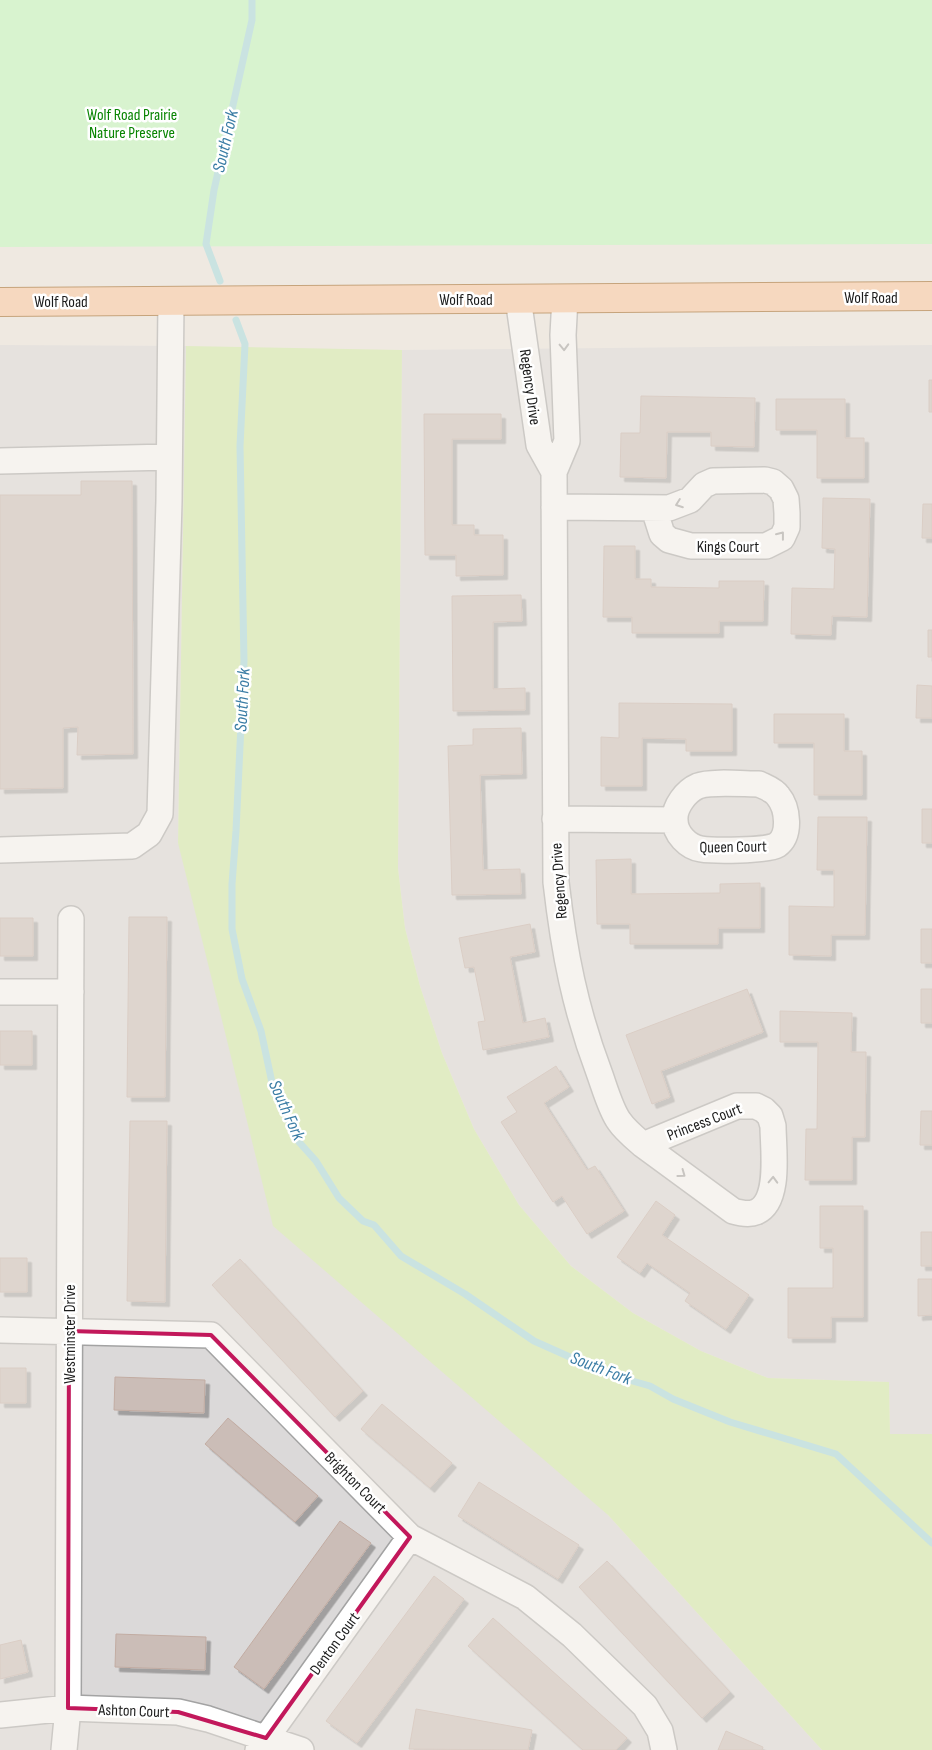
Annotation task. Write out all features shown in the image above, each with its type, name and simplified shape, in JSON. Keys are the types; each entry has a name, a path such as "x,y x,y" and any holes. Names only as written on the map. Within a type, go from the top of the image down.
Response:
{"main road":[{"name":"Wolf Road","path":"0,302 932,296"}],"street":[{"name":"Regency Drive","path":"518,298 539,445 554,472"},
{"name":"Regency Drive","path":"565,298 563,334 567,441 554,472 555,819 557,890 562,933 574,996 585,1034 618,1120 643,1145 733,1211 746,1214"},
{"path":"0,850 132,846 149,834 160,814 171,301"},
{"path":"0,461 169,457"},
{"name":"Kings Court","path":"554,507 669,508 690,500 704,485 712,481 765,480 773,482 781,489 786,499 787,527 782,538 766,546 692,546 669,540 662,534 654,509"},
{"path":"555,819 674,820"},
{"name":"Westminster Drive","path":"64,1750 68,1708 71,918"},
{"path":"0,992 70,992"},
{"name":"Princess Court","path":"643,1145 737,1106 756,1106 764,1110 770,1116 773,1126 773,1186 771,1197 765,1205 756,1212 746,1214"},
{"name":"Brighton Court","path":"0,1330 211,1335 410,1537 525,1598 572,1635 645,1706 660,1731 664,1750"},
{"name":"Denton Court","path":"262,1744 410,1537"},
{"name":"Ashton Court","path":"0,1715 68,1708 178,1712 208,1719 262,1744"},
{"path":"262,1744 301,1750"}],"highlighted area":[{"path":"69,1331 211,1335 410,1537 266,1738 178,1712 68,1708"}],"shaded area":[{"path":"0,345 186,346 178,843 608,1515 822,1750 0,1750"},
{"path":"932,345 932,1434 890,1434 889,1382 768,1378 701,1351 633,1313 571,1266 519,1205 474,1129 442,1053 420,986 405,928 398,868 402,350"}],"green space":[{"name":"Wolf Road Prairie Nature Preserve","path":"0,0 932,0 932,244 0,247"},
{"path":"186,346 402,350 398,868 405,928 420,986 442,1053 474,1129 519,1205 571,1266 633,1313 701,1351 768,1378 889,1382 890,1434 932,1434 932,1750 822,1750 608,1515 273,1226 178,843"}],"building":[{"path":"929,380 932,380 932,412 929,412"},
{"path":"641,396 755,398 754,447 711,446 711,432 667,432 666,478 620,477 621,433 640,433"},
{"path":"776,399 845,399 845,438 864,438 864,478 817,478 817,430 776,430"},
{"path":"424,414 501,414 501,439 452,439 452,525 474,525 474,535 503,535 503,575 456,576 456,555 425,555"},
{"path":"81,481 132,481 133,754 77,755 78,727 63,728 63,788 0,789 0,495 81,495"},
{"path":"823,498 870,499 867,617 832,616 831,635 791,634 792,588 834,589 835,549 822,548"},
{"path":"923,504 932,504 932,538 922,538"},
{"path":"604,546 635,546 635,579 651,579 651,587 719,588 719,581 764,581 763,621 719,621 719,633 632,633 632,617 603,617"},
{"path":"521,595 522,621 493,622 493,689 525,688 525,710 453,711 452,596"},
{"path":"928,630 932,630 932,657 928,657"},
{"path":"917,685 932,686 932,718 916,718"},
{"path":"619,703 732,704 732,751 686,751 686,739 642,738 642,786 601,786 601,737 619,738"},
{"path":"774,714 844,714 844,751 862,751 862,795 814,795 814,743 774,743"},
{"path":"521,728 522,774 480,775 483,870 520,869 521,894 452,895 448,746 473,745 473,729"},
{"path":"922,809 932,809 932,843 922,843"},
{"path":"818,817 867,817 865,935 831,935 831,956 789,955 789,906 834,907 834,870 817,870"},
{"path":"631,859 631,894 720,893 720,884 760,883 760,928 718,928 718,944 630,944 630,924 597,924 596,860"},
{"path":"129,917 167,917 165,1097 127,1097"},
{"path":"0,918 33,918 33,956 0,956"},
{"path":"530,924 535,952 510,957 523,1023 545,1018 549,1037 483,1050 478,1022 485,1021 474,967 465,968 459,938"},
{"path":"921,929 932,929 932,963 921,963"},
{"path":"747,989 763,1032 661,1071 670,1097 652,1104 626,1035"},
{"path":"921,989 932,989 932,1023 921,1023"},
{"path":"780,1011 852,1013 851,1052 866,1052 865,1137 852,1137 852,1180 805,1180 806,1129 817,1129 818,1042 780,1042"},
{"path":"0,1031 32,1031 32,1065 0,1065"},
{"path":"556,1066 569,1087 544,1103 587,1170 595,1166 624,1211 587,1234 562,1196 553,1202 501,1122 517,1112 507,1097"},
{"path":"921,1111 932,1111 932,1145 920,1145"},
{"path":"130,1121 167,1121 165,1302 127,1301"},
{"path":"656,1201 675,1215 662,1235 749,1295 726,1329 685,1301 690,1293 647,1263 640,1273 617,1257"},
{"path":"820,1206 863,1206 863,1317 831,1317 831,1338 788,1338 788,1288 833,1288 833,1248 820,1248"},
{"path":"921,1232 932,1232 932,1266 921,1266"},
{"path":"0,1258 27,1258 27,1292 0,1292"},
{"path":"240,1259 363,1391 335,1417 212,1285"},
{"path":"918,1279 932,1279 932,1315 918,1316"},
{"path":"0,1368 26,1368 26,1403 0,1403"},
{"path":"115,1377 205,1380 204,1413 114,1410"},
{"path":"382,1404 452,1463 430,1488 361,1429"},
{"path":"228,1418 318,1496 295,1522 205,1444"},
{"path":"479,1482 579,1545 558,1579 458,1516"},
{"path":"340,1521 371,1543 264,1689 234,1667"},
{"path":"607,1561 730,1692 702,1718 579,1587"},
{"path":"434,1576 464,1599 357,1743 326,1721"},
{"path":"493,1618 627,1738 616,1750 583,1750 468,1646"},
{"path":"116,1634 206,1637 205,1670 115,1667"},
{"path":"21,1640 28,1672 0,1679 0,1645"},
{"path":"416,1709 532,1730 528,1750 409,1749"},
{"path":"726,1731 763,1747 762,1750 718,1750"}],"waterway":[{"name":"South Fork","path":"220,281 206,244 214,190 252,20 252,0"},
{"name":"South Fork","path":"236,320 245,344 240,446 244,661 232,884 232,929 242,979 261,1031 274,1092 299,1142 316,1161 339,1198 363,1221 374,1225 401,1256 465,1294 534,1341 608,1374 650,1386 673,1399 730,1422 836,1454 932,1543"}]}
